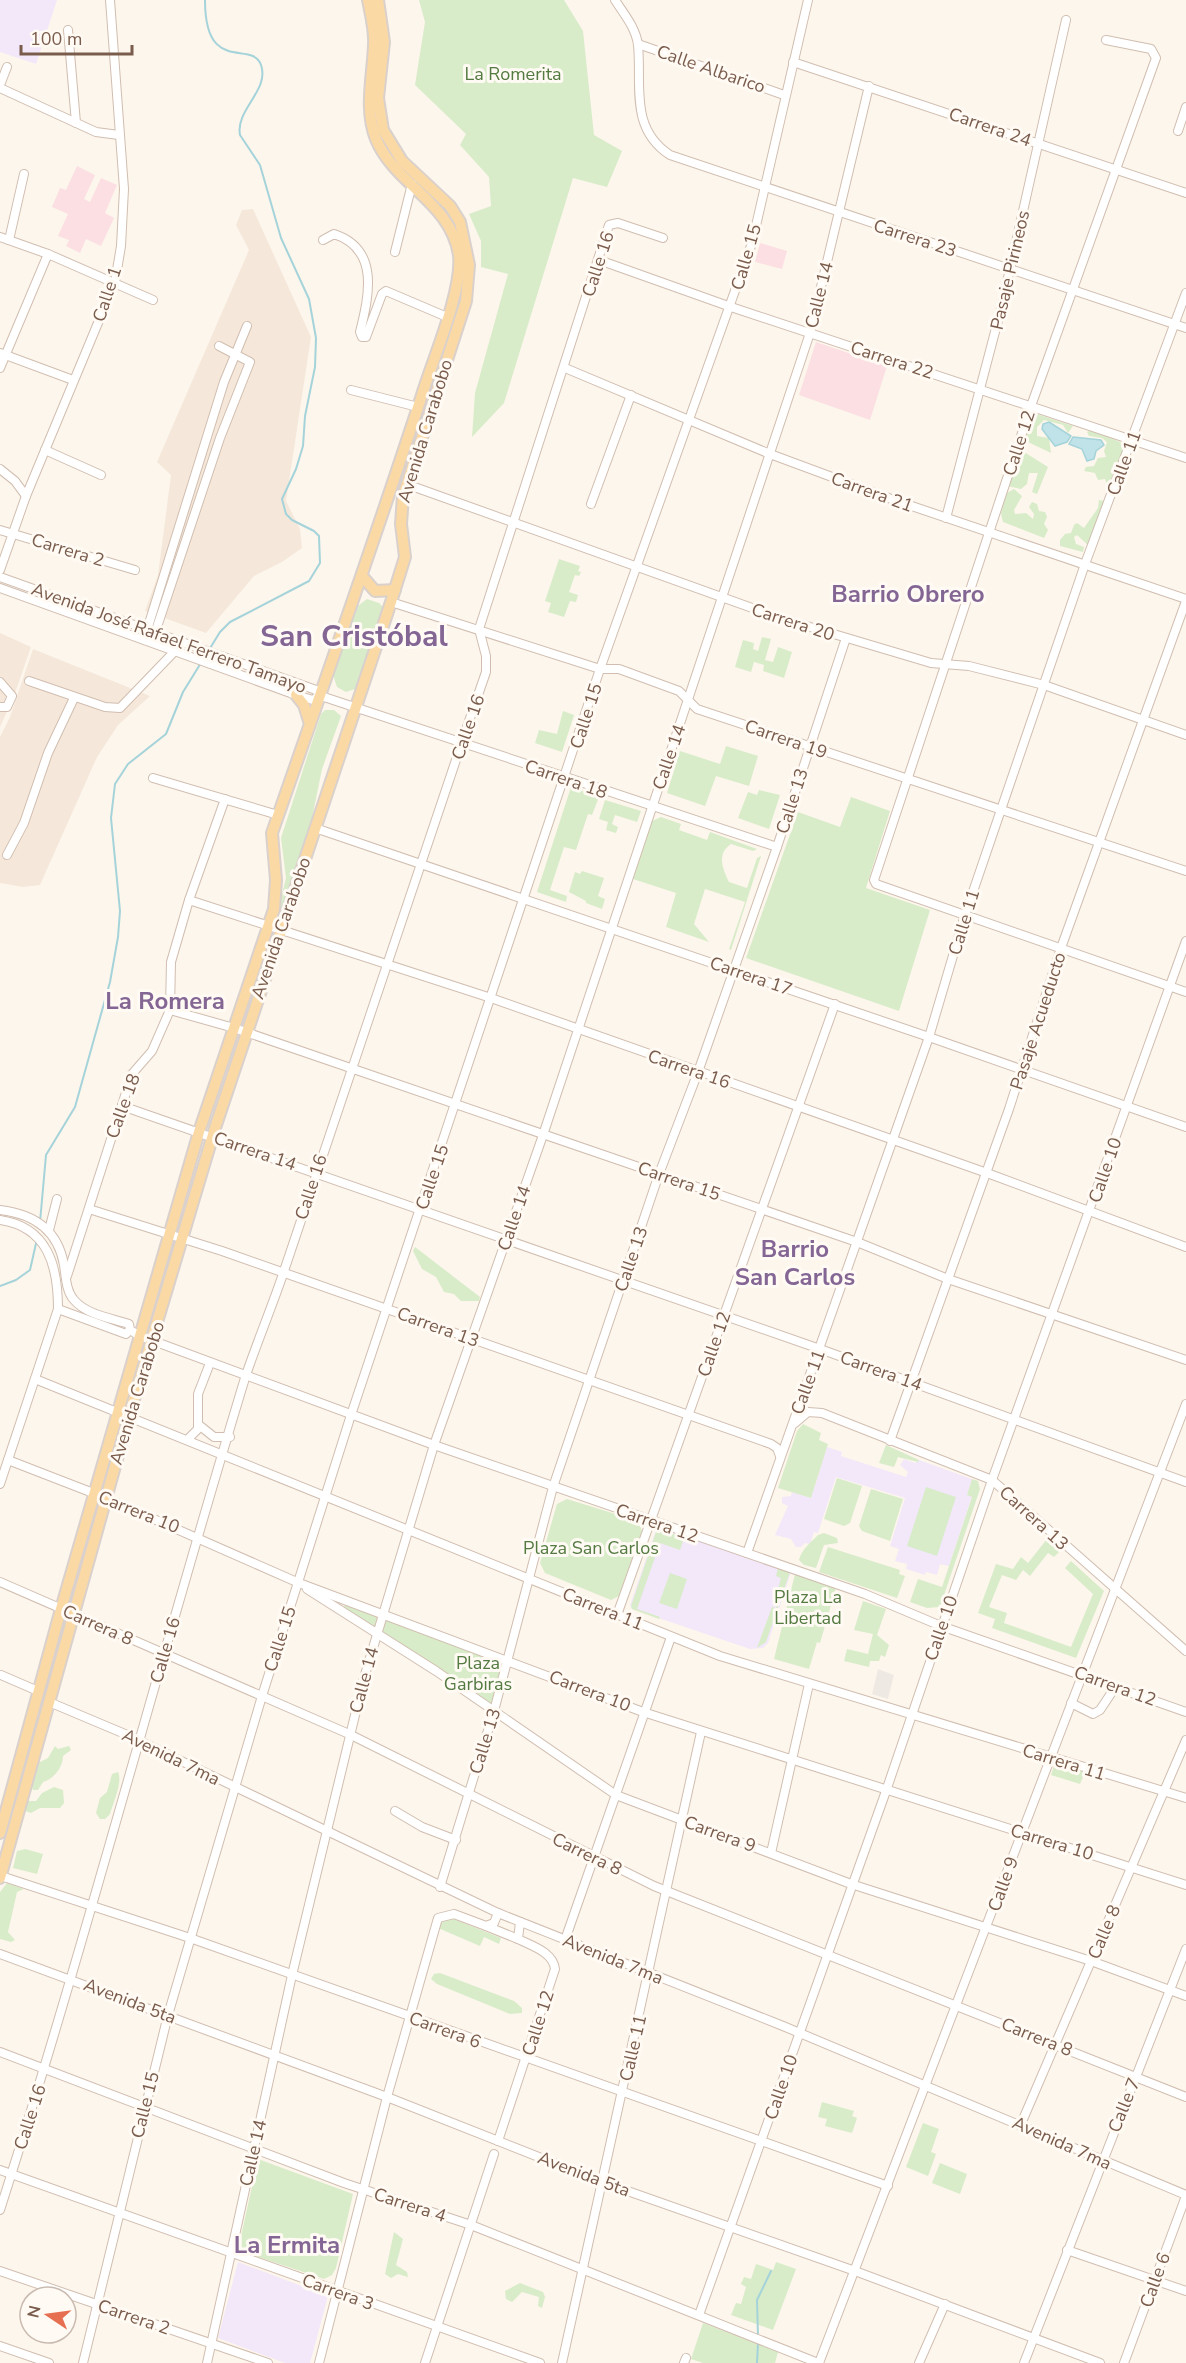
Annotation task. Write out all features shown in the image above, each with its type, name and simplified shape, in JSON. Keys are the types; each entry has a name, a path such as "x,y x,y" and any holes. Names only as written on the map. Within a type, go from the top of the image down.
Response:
{"main road":[{"name":"Avenida Carabobo","path":"0,1833 61,1609 200,1132 268,926 277,892 271,842 457,290 459,254 450,227 435,205 391,163 377,141 370,122 374,44 368,0"},
{"name":"Avenida Carabobo","path":"0,1877 129,1416 213,1137 246,1032 392,602 405,557 401,517 406,484 466,301 469,265 460,222 455,214 402,161 383,130 378,98 384,42 378,0"},
{"path":"362,576 375,591 395,590"},
{"path":"356,595 392,602"},
{"path":"296,695 304,705 310,725"},
{"path":"34,1707 49,1702"}],"street":[{"name":"Calle 1","path":"0,570 26,496 115,282 121,246 124,189 110,0"},
{"path":"615,0 632,26 638,44"},
{"name":"Calle 15","path":"83,2363 144,2105 168,2015 262,1696 351,1415 600,669 752,243 784,95 808,0"},
{"name":"Pasaje Pirineos","path":"946,518 981,390 1066,20"},
{"path":"68,30 76,123"},
{"name":"Calle 12","path":"965,915 876,884 876,872 1030,406 1156,58 1151,49 1106,40"},
{"name":"Calle Albarico","path":"638,44 784,95"},
{"name":"Carrera 23","path":"638,44 637,81 643,120 651,137 661,149 670,155 1186,328"},
{"name":"Carrera 24","path":"793,62 1186,193"},
{"path":"7,67 0,86 96,132 119,135"},
{"name":"Calle 14","path":"207,2363 292,1975 349,1734 383,1613 434,1445 579,1030 810,333 869,86"},
{"path":"1178,131 1186,107"},
{"path":"9,240 24,174"},
{"path":"395,252 412,184"},
{"name":"Calle 16","path":"0,2210 45,2068 246,1377 284,1272 316,1171 389,963 486,672 486,656 479,629 565,368 609,225 613,222 663,238"},
{"path":"323,240 334,234 344,238 365,258 369,281 360,332 362,337 366,337 381,294 386,291 447,317"},
{"path":"0,237 48,254 153,300"},
{"path":"0,368 3,354 48,254"},
{"name":"Carrera 22","path":"598,260 731,307 1186,458"},
{"name":"Calle 11","path":"747,1553 929,1037 965,915 1085,564 1186,293"},
{"path":"151,632 224,382 247,326"},
{"path":"151,632 238,389 250,362 219,346"},
{"path":"3,354 73,380"},
{"name":"Carrera 21","path":"565,368 770,454 946,518 1186,600"},
{"path":"224,382 238,389"},
{"path":"351,390 418,407"},
{"path":"591,504 631,395"},
{"path":"45,450 101,475"},
{"path":"0,469 15,481 26,496"},
{"name":"Carrera 20","path":"406,484 515,521 722,599 846,638 946,665 969,666 1044,686 1186,735"},
{"name":"Carrera 2","path":"0,530 135,570"},
{"name":"Avenida José Rafael Ferrero Tamayo","path":"0,577 316,690 321,696 313,700 296,695 0,588"},
{"name":"Pasaje Acueducto","path":"890,1442 987,1173 1061,948 1186,600"},
{"name":"Carrera 19","path":"392,602 600,669 619,669 679,691 697,709 1186,872"},
{"name":"Calle 13","path":"440,1887 494,1711 553,1487 659,1174 698,1072 777,847 846,638"},
{"path":"29,681 74,698 113,709 120,708 145,685 174,652"},
{"path":"0,682 12,696 7,707 0,707"},
{"name":"Carrera 18","path":"321,696 777,847"},
{"path":"7,855 24,823 48,753 74,698"},
{"path":"153,778 279,815"},
{"name":"Calle 18","path":"66,1280 132,1074 152,1051 170,1010 171,962 189,900 225,799"},
{"name":"Carrera 17","path":"315,828 835,1004 1186,1127"},
{"name":"Carrera 16","path":"189,900 389,963 491,998 1091,1210 1108,1220 1186,1247"},
{"path":"965,915 1186,992"},
{"name":"Calle 10","path":"699,2315 886,1791 1013,1420 1091,1210 1186,941"},
{"name":"Calle 12","path":"617,1615 835,1004"},
{"name":"Carrera 15","path":"170,1010 246,1032 543,1136 857,1242 948,1279 1186,1360"},
{"name":"Carrera 14","path":"122,1106 316,1171 420,1211 820,1349 1186,1482"},
{"path":"46,1228 57,1199"},
{"name":"Carrera 13","path":"89,1209 284,1272 588,1381 771,1443 777,1448 780,1456"},
{"path":"0,1210 22,1213 46,1228 61,1256 66,1280"},
{"path":"0,1220 18,1223 40,1239 51,1259 58,1309 0,1485"},
{"name":"Carrera 12","path":"66,1280 75,1302 100,1315 129,1324 130,1330 140,1336 210,1364 553,1487 865,1594 941,1626 1186,1712"},
{"name":"Carrera 12","path":"58,1309 126,1334 130,1330"},
{"path":"188,1440 195,1434 199,1425 198,1394 210,1364"},
{"name":"Carrera 11","path":"34,1379 118,1411 670,1637 911,1716 1186,1798"},
{"name":"Calle 9","path":"818,2363 888,2186 1081,1674 1186,1404"},
{"name":"Carrera 13","path":"793,1424 804,1414 815,1411 992,1480 1186,1651"},
{"path":"199,1425 214,1437 230,1437"},
{"name":"Carrera 10","path":"8,1460 106,1497 299,1583 643,1712 1186,1885"},
{"name":"Carrera 8","path":"0,1582 73,1616 349,1734 594,1858 666,1891 1186,2097"},
{"name":"Carrera 9","path":"299,1583 494,1711 616,1795 851,1884 1091,1961 1186,1996"},
{"path":"565,1940 670,1637"},
{"path":"1,1675 38,1691"},
{"path":"771,1853 809,1684"},
{"path":"1071,1703 1093,1714 1100,1710 1112,1692"},
{"name":"Avenida 7ma","path":"49,1702 139,1741 326,1833 498,1913 1021,2124 1101,2161 1186,2196"},
{"name":"Calle 11","path":"562,2363 701,1732"},
{"name":"Calle 8","path":"1021,2124 1186,1740"},
{"path":"395,1811 422,1827 456,1840"},
{"name":"Carrera 6","path":"0,1877 190,1938 527,2060 888,2186"},
{"path":"319,2363 387,2097 438,1918 454,1914 486,1926 494,1923 498,1913"},
{"path":"518,1939 520,1922"},
{"name":"Calle 12","path":"486,1926 549,1955 554,1962 555,1969 527,2060 498,2141"},
{"name":"Calle 7","path":"1024,2363 1101,2161 1186,1949"},
{"name":"Avenida 5ta","path":"0,1954 71,1978 275,2057 387,2097 602,2182 855,2271 1100,2363"},
{"name":"Carrera 4","path":"0,2052 363,2189 471,2225 818,2363"},
{"path":"425,2363 494,2154"},
{"name":"Carrera 3","path":"0,2170 540,2363"},
{"name":"Calle 6","path":"1124,2363 1186,2196"},
{"path":"1067,2250 1186,2291"},
{"name":"Carrera 2","path":"0,2271 268,2363"},
{"path":"919,2363 945,2304"},
{"path":"0,2346 49,2363"}],"shaded area":[{"path":"0,0 57,0 36,64 0,52"},
{"path":"77,166 95,175 84,199 90,202 101,178 117,185 105,213 114,218 101,246 86,239 80,253 66,246 69,240 58,236 68,214 52,207 60,188 66,190"},
{"path":"253,209 311,337 286,501 300,529 302,548 282,562 254,576 206,633 145,611 158,575 171,475 157,462 249,250 236,225 242,210"},
{"path":"760,243 787,251 782,269 755,262"},
{"path":"816,342 887,366 870,420 799,395"},
{"path":"0,633 31,647 14,696 0,727"},
{"path":"33,649 150,696 118,725 97,757 40,885 23,887 0,883 0,737 10,717"},
{"path":"827,1447 842,1452 841,1456 906,1477 908,1472 900,1465 904,1459 915,1463 919,1460 972,1479 967,1495 972,1496 949,1566 940,1564 937,1575 926,1572 925,1575 906,1569 907,1564 895,1561 899,1549 890,1546 905,1498 836,1477 818,1533 814,1532 810,1544 805,1543 801,1547 796,1547 791,1539 775,1535 788,1506 782,1503 782,1497 791,1496 792,1492 811,1498"},
{"path":"663,1527 791,1572 768,1643 763,1648 750,1649 632,1609 630,1605 656,1530"},
{"path":"878,1669 894,1675 888,1699 872,1694"},
{"path":"238,2262 328,2296 310,2363 285,2363 218,2338"}],"green space":[{"name":"La Romerita","path":"419,0 564,0 583,31 594,135 622,151 607,187 573,178 504,403 472,437 475,393 508,274 481,267 481,241 469,214 491,206 489,177 460,145 466,134 415,85 425,22"},
{"path":"1034,413 1073,426 1068,433 1063,425 1044,420 1037,427 1037,436 1049,438 1051,453 1028,442 1024,437"},
{"path":"1091,430 1125,444 1111,485 1107,484 1105,479 1098,480 1095,473 1084,471 1086,467 1094,466 1098,458 1106,457 1104,451 1107,442 1102,438 1089,436 1087,432"},
{"path":"1019,452 1024,452 1048,467 1037,494 1032,492 1038,473 1029,473 1027,484 1021,489 1007,486"},
{"path":"1014,489 1022,496 1014,510 1015,514 1026,513 1033,519 1034,514 1029,507 1032,502 1037,504 1039,511 1045,512 1047,517 1044,524 1048,530 1044,538 1003,522 1001,514 1005,494"},
{"path":"1099,500 1105,501 1089,546 1077,535 1074,537 1076,544 1084,547 1083,552 1060,546 1060,540 1065,534 1071,533 1074,525 1077,523 1084,528 1098,508"},
{"path":"559,559 580,566 578,571 581,572 579,576 575,575 569,592 578,595 576,602 570,601 564,617 548,612 551,603 545,601"},
{"path":"367,599 379,603 383,607 382,612 355,689 346,692 337,687 333,675 358,606"},
{"path":"762,637 771,639 765,660 773,662 778,647 792,652 784,678 763,671 764,665 754,662 751,672 735,667 743,640 754,643 753,649 758,651"},
{"path":"325,710 334,710 341,716 322,769 307,843 283,916 277,914 286,878 281,838 321,714"},
{"path":"563,711 574,715 562,752 535,743 539,730 557,734"},
{"path":"726,746 758,756 749,786 716,776 705,806 667,793 680,751 720,764"},
{"path":"571,787 599,797 592,815 588,814 576,850 564,847 550,890 567,896 566,902 537,892"},
{"path":"759,790 780,795 769,829 738,818 748,792 757,795"},
{"path":"851,797 890,811 866,888 930,910 899,1011 746,958 798,812 840,827"},
{"path":"605,800 641,811 637,822 615,815 612,824 618,827 616,833 606,830 608,822 599,819"},
{"path":"661,817 681,824 679,830 707,840 710,832 757,849 753,851 731,844 726,848 722,862 729,882 747,888 757,858 761,856 731,950 729,949 745,902 705,889 694,924 709,942 666,927 676,893 633,879 652,821"},
{"path":"582,871 604,878 598,896 605,899 602,909 586,903 569,892 575,872 580,874"},
{"path":"415,1247 480,1297 479,1301 461,1301 454,1294 444,1292 436,1277 422,1269 413,1251"},
{"path":"803,1424 821,1433 819,1440 828,1444 811,1498 778,1488 797,1431"},
{"path":"886,1445 919,1460 918,1462 898,1457 894,1467 879,1463"},
{"path":"837,1478 862,1486 850,1523 844,1526 824,1519"},
{"path":"972,1479 978,1481 980,1489 940,1607 927,1608 910,1602 918,1579 942,1587 972,1497 967,1495"},
{"path":"926,1487 956,1497 937,1556 907,1546"},
{"path":"871,1489 903,1499 890,1541 862,1531 859,1526"},
{"name":"Plaza San Carlos","path":"567,1499 638,1521 642,1531 619,1596 611,1600 545,1573 540,1563 557,1504"},
{"path":"663,1530 684,1538 680,1550 660,1543 637,1609 660,1617 659,1619 632,1609 631,1606 656,1532"},
{"path":"824,1533 837,1538 838,1543 824,1545 816,1568 804,1565 799,1560 802,1553 818,1535"},
{"path":"1047,1539 1060,1551 1054,1557 1048,1553 1030,1576 1023,1570 1016,1580 1002,1575 989,1607 1007,1613 1004,1623 1071,1647 1093,1594 1065,1568 1071,1561 1104,1591 1076,1658 992,1628 995,1619 978,1613 996,1564 1013,1569 1021,1557 1028,1563"},
{"path":"828,1547 900,1570 899,1574 905,1576 897,1598 819,1572"},
{"path":"778,1568 790,1572 766,1642 757,1648 772,1607 776,1608 780,1598 776,1596 781,1578 776,1576"},
{"path":"670,1573 687,1579 677,1609 659,1603"},
{"name":"Plaza La Libertad","path":"795,1574 836,1588 820,1643 817,1642 809,1669 774,1659"},
{"name":"Plaza Garbiras","path":"347,1600 508,1660 494,1711 342,1612"},
{"path":"863,1601 886,1609 877,1635 889,1645 885,1657 881,1655 879,1661 870,1661 869,1667 844,1661 847,1649 868,1654 873,1634 854,1630"},
{"path":"55,1746 58,1749 69,1746 71,1750 63,1756 60,1768 54,1775 43,1782 38,1790 33,1790 31,1784 38,1763 48,1758"},
{"path":"1059,1764 1085,1772 1080,1784 1051,1775 1054,1766"},
{"path":"118,1772 118,1787 110,1814 105,1819 100,1819 96,1813 100,1798 107,1792 112,1774"},
{"path":"54,1787 63,1790 64,1803 60,1808 40,1808 31,1813 25,1811 27,1801 36,1801 42,1793"},
{"path":"25,1849 43,1854 37,1874 13,1868 17,1851"},
{"path":"7,1883 24,1889 17,1892 8,1932 15,1940 11,1942 0,1939 0,1892"},
{"path":"451,1918 501,1938 499,1944 484,1937 480,1946 438,1928 440,1923"},
{"path":"440,1973 514,2001 522,2008 522,2013 510,2014 437,1984 431,1979 434,1974"},
{"path":"822,2102 854,2111 852,2116 857,2118 852,2133 825,2126 827,2119 818,2117"},
{"path":"923,2123 939,2129 931,2152 936,2154 928,2176 906,2167"},
{"path":"258,2159 353,2194 336,2268 332,2275 324,2279 238,2250"},
{"path":"940,2163 967,2174 960,2194 932,2183"},
{"path":"394,2232 403,2239 396,2265 407,2272 408,2277 398,2274 391,2278 385,2274"},
{"path":"776,2262 796,2269 773,2330 731,2315 736,2303 741,2304 746,2287 741,2284 744,2277 751,2279 756,2264 773,2270"},
{"path":"520,2283 543,2292 545,2297 542,2308 538,2306 539,2297 522,2292 512,2302 506,2299 505,2291"},
{"path":"703,2323 778,2352 775,2363 703,2363 691,2359"}],"water":[{"path":"1049,422 1071,436 1067,442 1055,446 1042,429 1043,424"},
{"path":"1073,437 1101,440 1104,445 1096,451 1094,459 1087,461 1082,449 1069,444"}],"waterway":[{"path":"40,1222 46,1155 75,1107 110,982 118,937 120,911 111,818 115,784 128,764 166,734 183,692 220,632 230,622 309,581 320,563 319,536 292,520 286,514 282,499 296,469 303,446 305,416 315,367 316,338 309,299 281,238 260,165 240,135 242,117 261,83 261,65 256,58 220,47 212,39 207,24 205,0"},
{"path":"0,1286 16,1280 30,1270 37,1239"},
{"path":"758,2337 757,2300 771,2271"},
{"path":"757,2363 758,2343"}],"district":[{"name":"Barrio Obrero","path":"908,594"},
{"name":"San Cristóbal","path":"354,636"},
{"name":"La Romera","path":"165,1001"},
{"name":"Barrio San Carlos","path":"795,1263"},
{"name":"La Ermita","path":"287,2245"}]}
